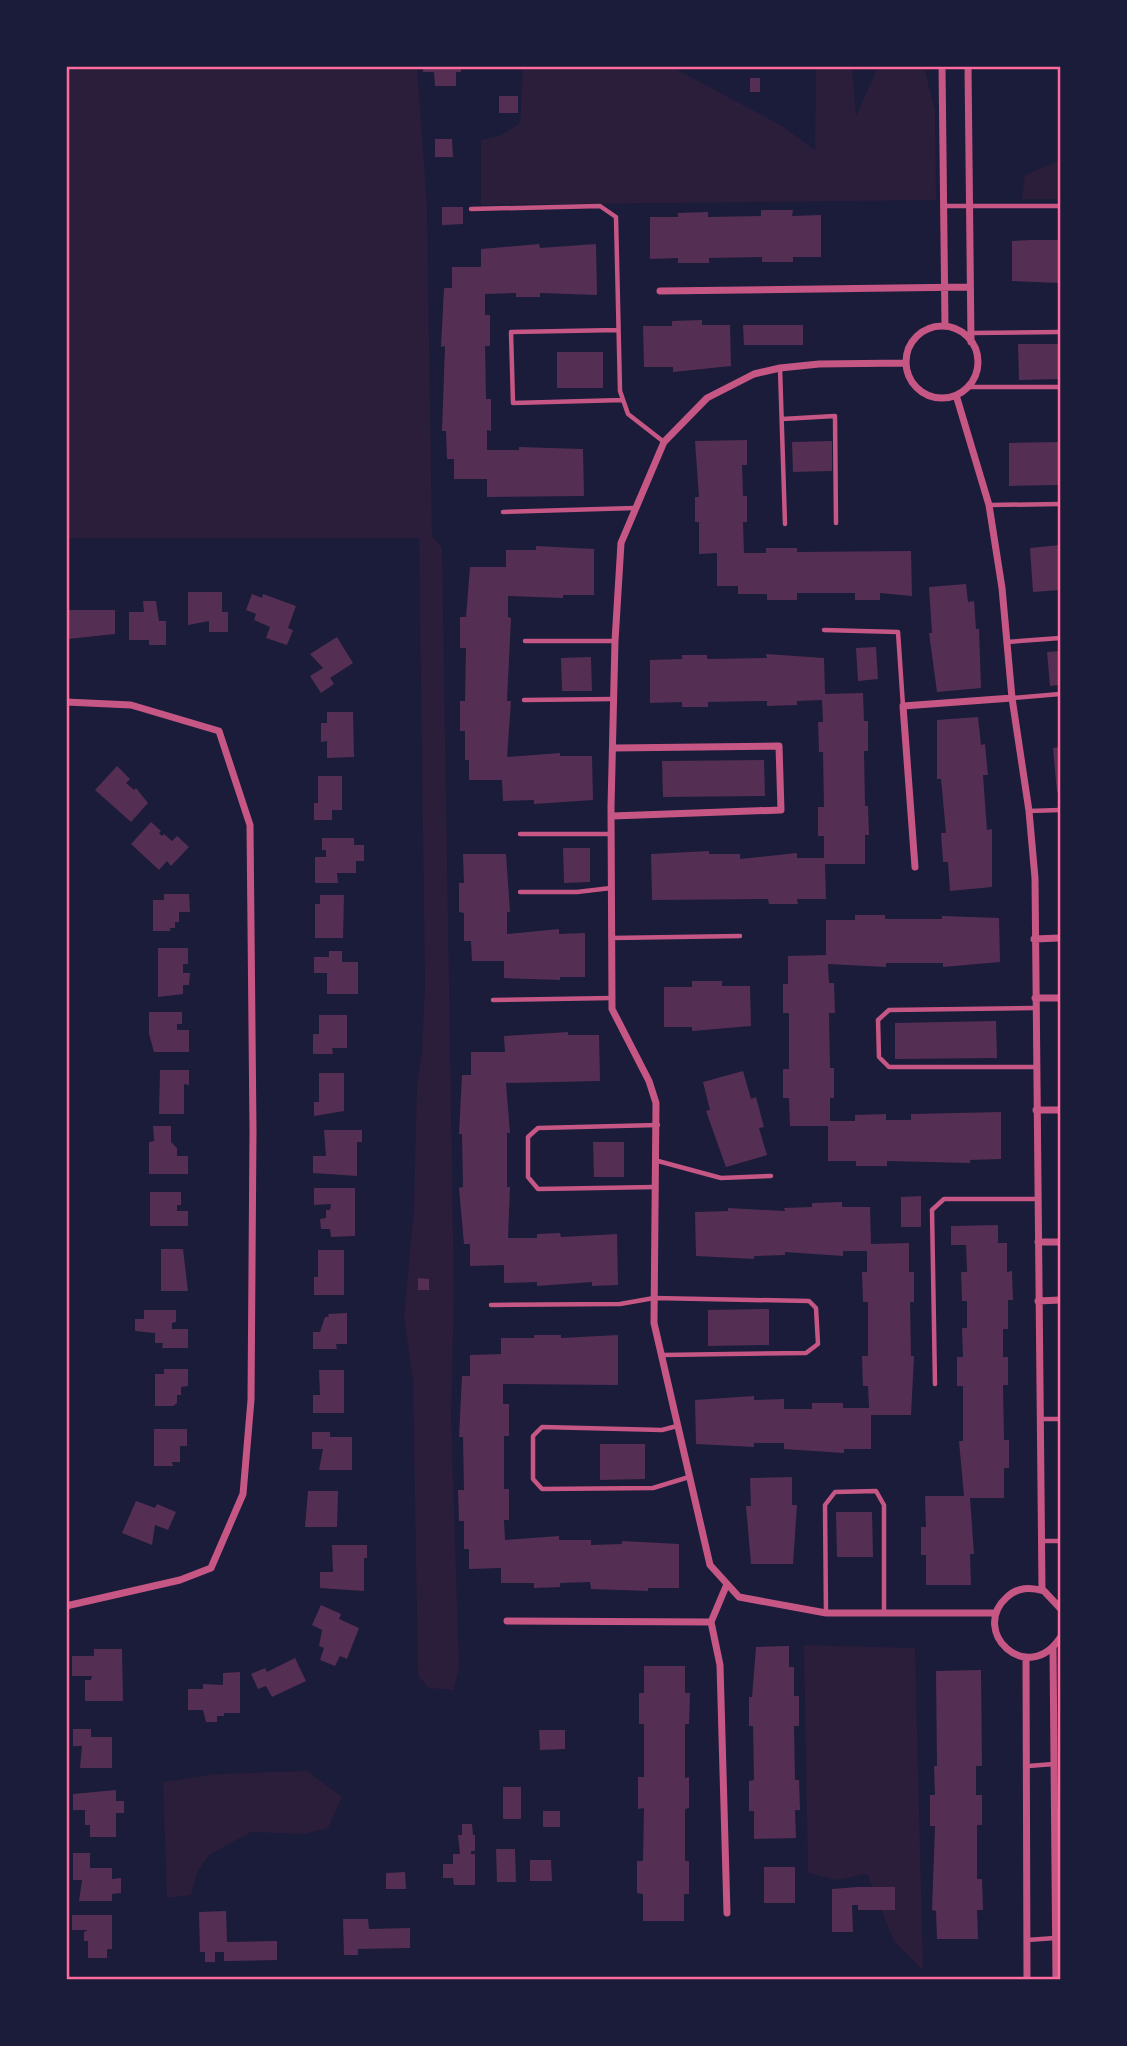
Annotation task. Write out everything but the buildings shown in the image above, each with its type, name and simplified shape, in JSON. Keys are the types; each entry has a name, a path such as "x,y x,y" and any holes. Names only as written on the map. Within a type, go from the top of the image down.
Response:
{"street":[{"path":"942,66 945,326"},
{"path":"968,66 971,337 977,356 977,368 967,387 956,395 933,397 922,392 913,383 906,363 914,339 923,331 945,326 971,337"},
{"path":"660,291 970,287"},
{"path":"906,363 819,364 754,374 707,398 664,442 621,543 615,641 612,1009 649,1081 658,1125 654,1323 710,1565 739,1597 826,1613 996,1613"},
{"path":"956,395 989,505 1012,698 1029,811 1035,878 1042,1590"},
{"path":"915,867 903,706 1012,698"},
{"path":"66,702 131,705 219,730 250,825 252,985 251,1400 243,1494 211,1568 180,1580 66,1606"},
{"path":"612,816 781,810 779,746 614,748"},
{"path":"1034,939 1060,938"},
{"path":"1035,998 1060,998"},
{"path":"1036,1110 1060,1110"},
{"path":"1038,1242 1060,1241"},
{"path":"1038,1301 1060,1300"},
{"path":"727,1584 710,1622 720,1665 727,1913"},
{"path":"1060,1605 1042,1590 1021,1589 1011,1593 996,1613 996,1633 1009,1652 1026,1657 1043,1655 1053,1648 1060,1638"},
{"path":"507,1620 710,1622"},
{"path":"1053,1648 1058,1736 1055,1764 1056,1979"},
{"path":"1026,1657 1027,1979"}],"lane":[{"path":"471,209 600,206 615,217 620,391 628,414 664,442"},
{"path":"944,206 1060,206"},
{"path":"618,330 511,332 513,403 623,400"},
{"path":"971,337 1060,332"},
{"path":"780,368 785,524"},
{"path":"967,387 1060,387"},
{"path":"782,419 835,416 836,523"},
{"path":"989,505 1060,504"},
{"path":"503,512 636,508"},
{"path":"824,631 898,632 903,706"},
{"path":"1007,642 1060,638"},
{"path":"525,641 615,641"},
{"path":"1012,698 1060,694"},
{"path":"524,700 614,699"},
{"path":"1029,811 1060,810"},
{"path":"520,835 612,834"},
{"path":"520,892 577,892 612,888"},
{"path":"612,938 740,936"},
{"path":"493,1000 612,998"},
{"path":"1035,1008 889,1010 878,1020 879,1057 889,1067 1035,1067"},
{"path":"658,1125 538,1128 528,1137 528,1177 538,1189 658,1187"},
{"path":"658,1161 721,1178 771,1176"},
{"path":"935,1384 932,1210 944,1199 1037,1199"},
{"path":"491,1305 620,1304 654,1298 809,1301 816,1308 818,1344 806,1353 662,1355"},
{"path":"1040,1419 1060,1419"},
{"path":"678,1426 662,1430 542,1427 533,1436 533,1479 542,1489 653,1488 689,1477"},
{"path":"826,1613 825,1505 835,1492 876,1491 884,1505 884,1611"},
{"path":"1042,1541 1060,1541"},
{"path":"1028,1766 1055,1764"},
{"path":"1027,1940 1056,1938"}],"shaded area":[{"path":"66,67 417,67 427,206 432,537 442,547 454,1296 451,1415 459,1667 454,1690 429,1688 418,1676 413,1380 404,1317 414,1208 417,1084 422,1051 425,984 419,538 67,538"},
{"path":"523,67 672,67 782,126 815,150 816,67 852,67 856,116 878,67 924,67 935,111 936,200 481,205 481,140 500,136 520,123"},
{"path":"1060,160 1060,199 1022,199 1025,175"},
{"path":"804,1645 915,1648 923,1970 894,1941 867,1874 836,1880 808,1873"},
{"path":"307,1771 342,1797 328,1828 304,1834 251,1832 209,1855 198,1871 191,1895 167,1898 163,1782 217,1774"}]}
